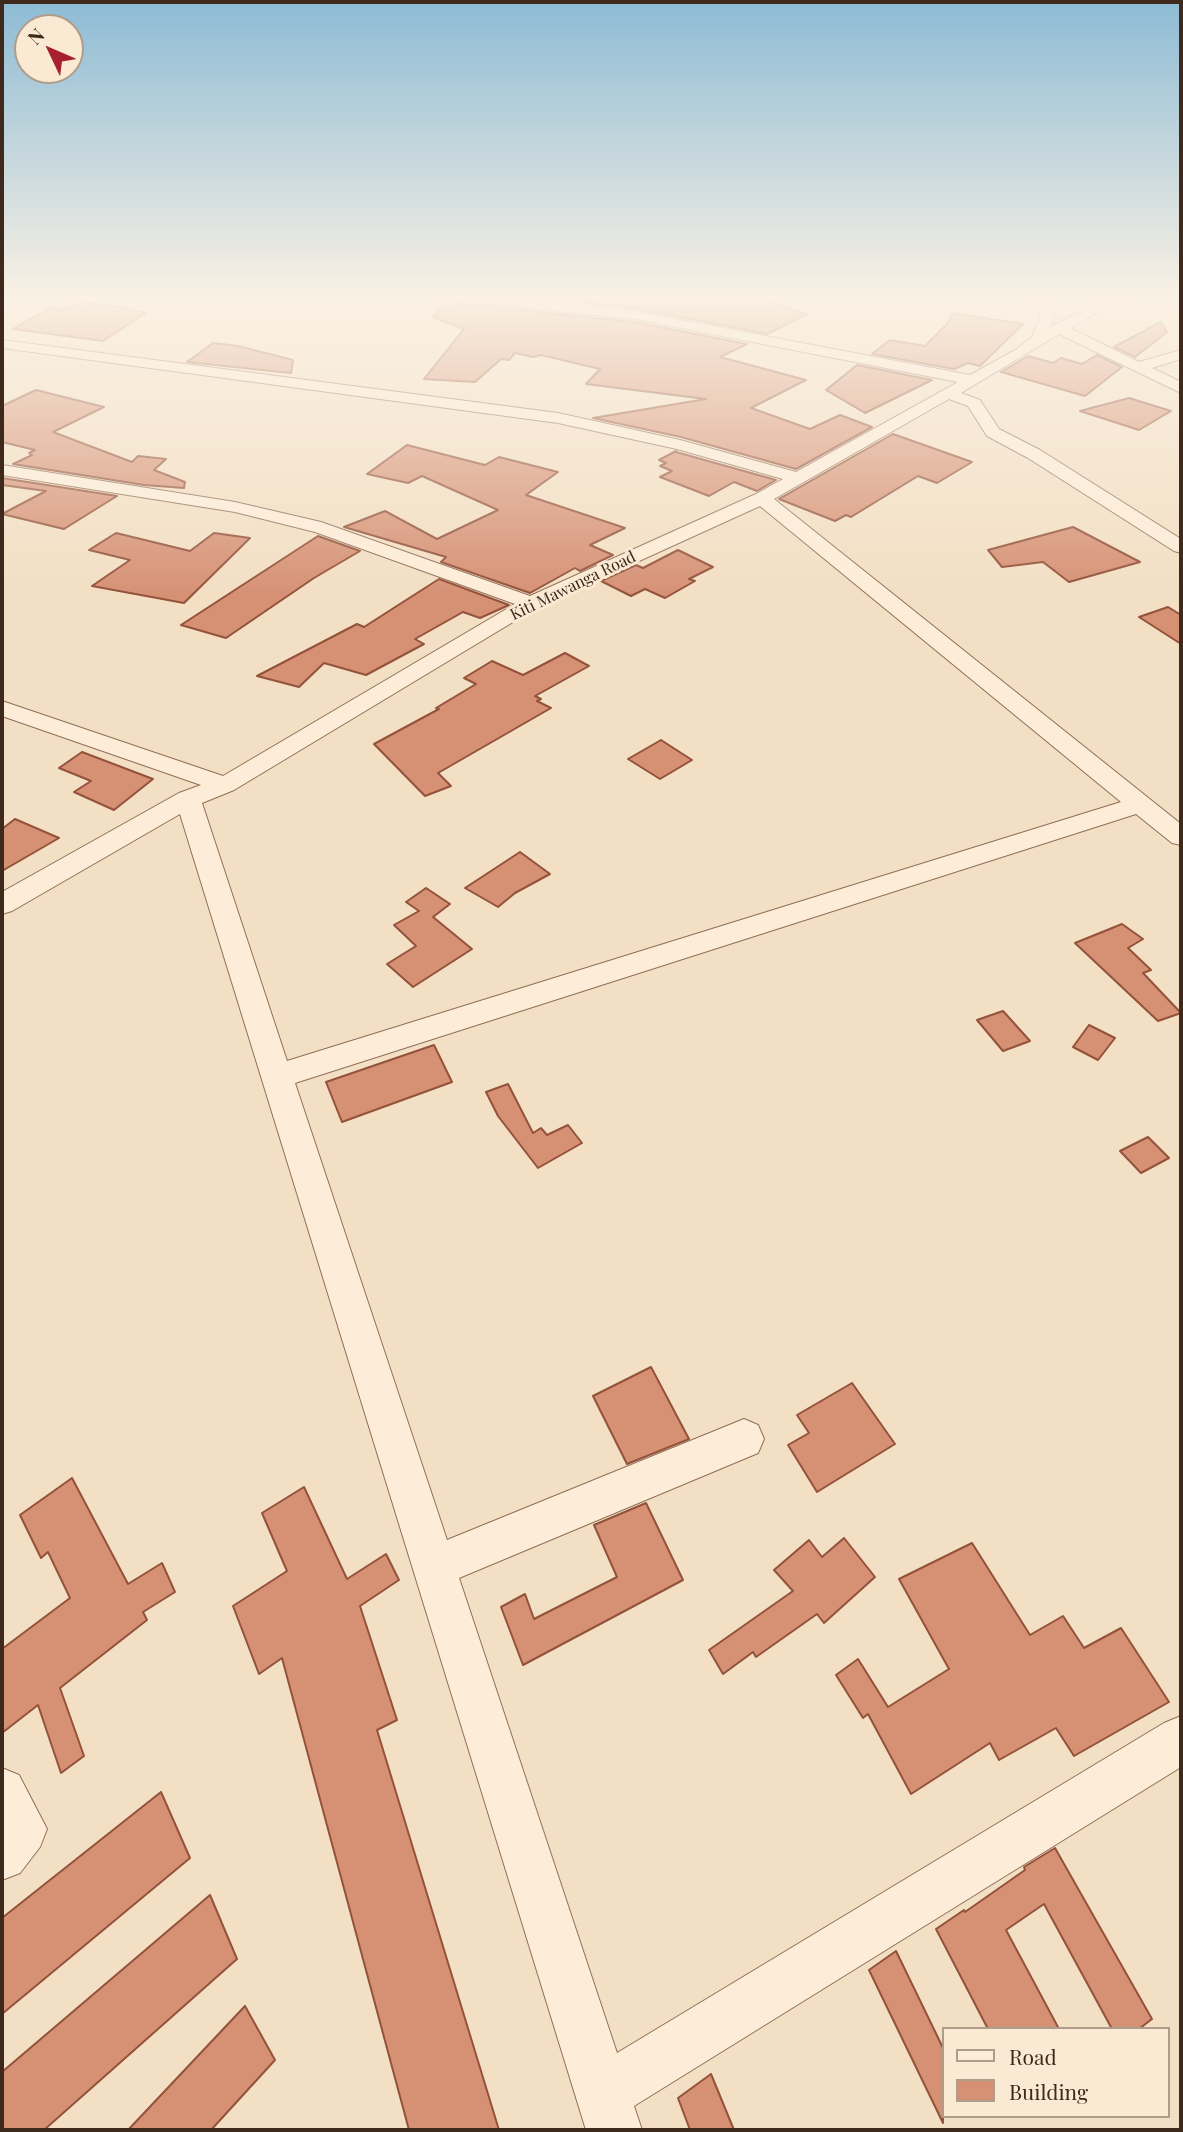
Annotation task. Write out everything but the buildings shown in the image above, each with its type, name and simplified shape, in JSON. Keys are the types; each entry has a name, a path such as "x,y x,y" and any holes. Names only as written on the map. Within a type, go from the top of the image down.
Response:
{"street":[{"path":"389,395 558,418 680,445 800,478"},
{"name":"Kiti Mawanga Road","path":"2,904 206,792 531,603 762,498 946,395"},
{"path":"954,395 974,402 993,432 1034,454 1181,547"},
{"path":"2,470 235,507 308,525 397,553 531,603"},
{"path":"762,498 1181,837"},
{"path":"2,708 206,792 279,1076 432,1568 609,2112 1181,1740"},
{"path":"279,1076 1141,804"},
{"path":"432,1568 744,1439"},
{"path":"2,1792 22,1829 2,1855"}]}
